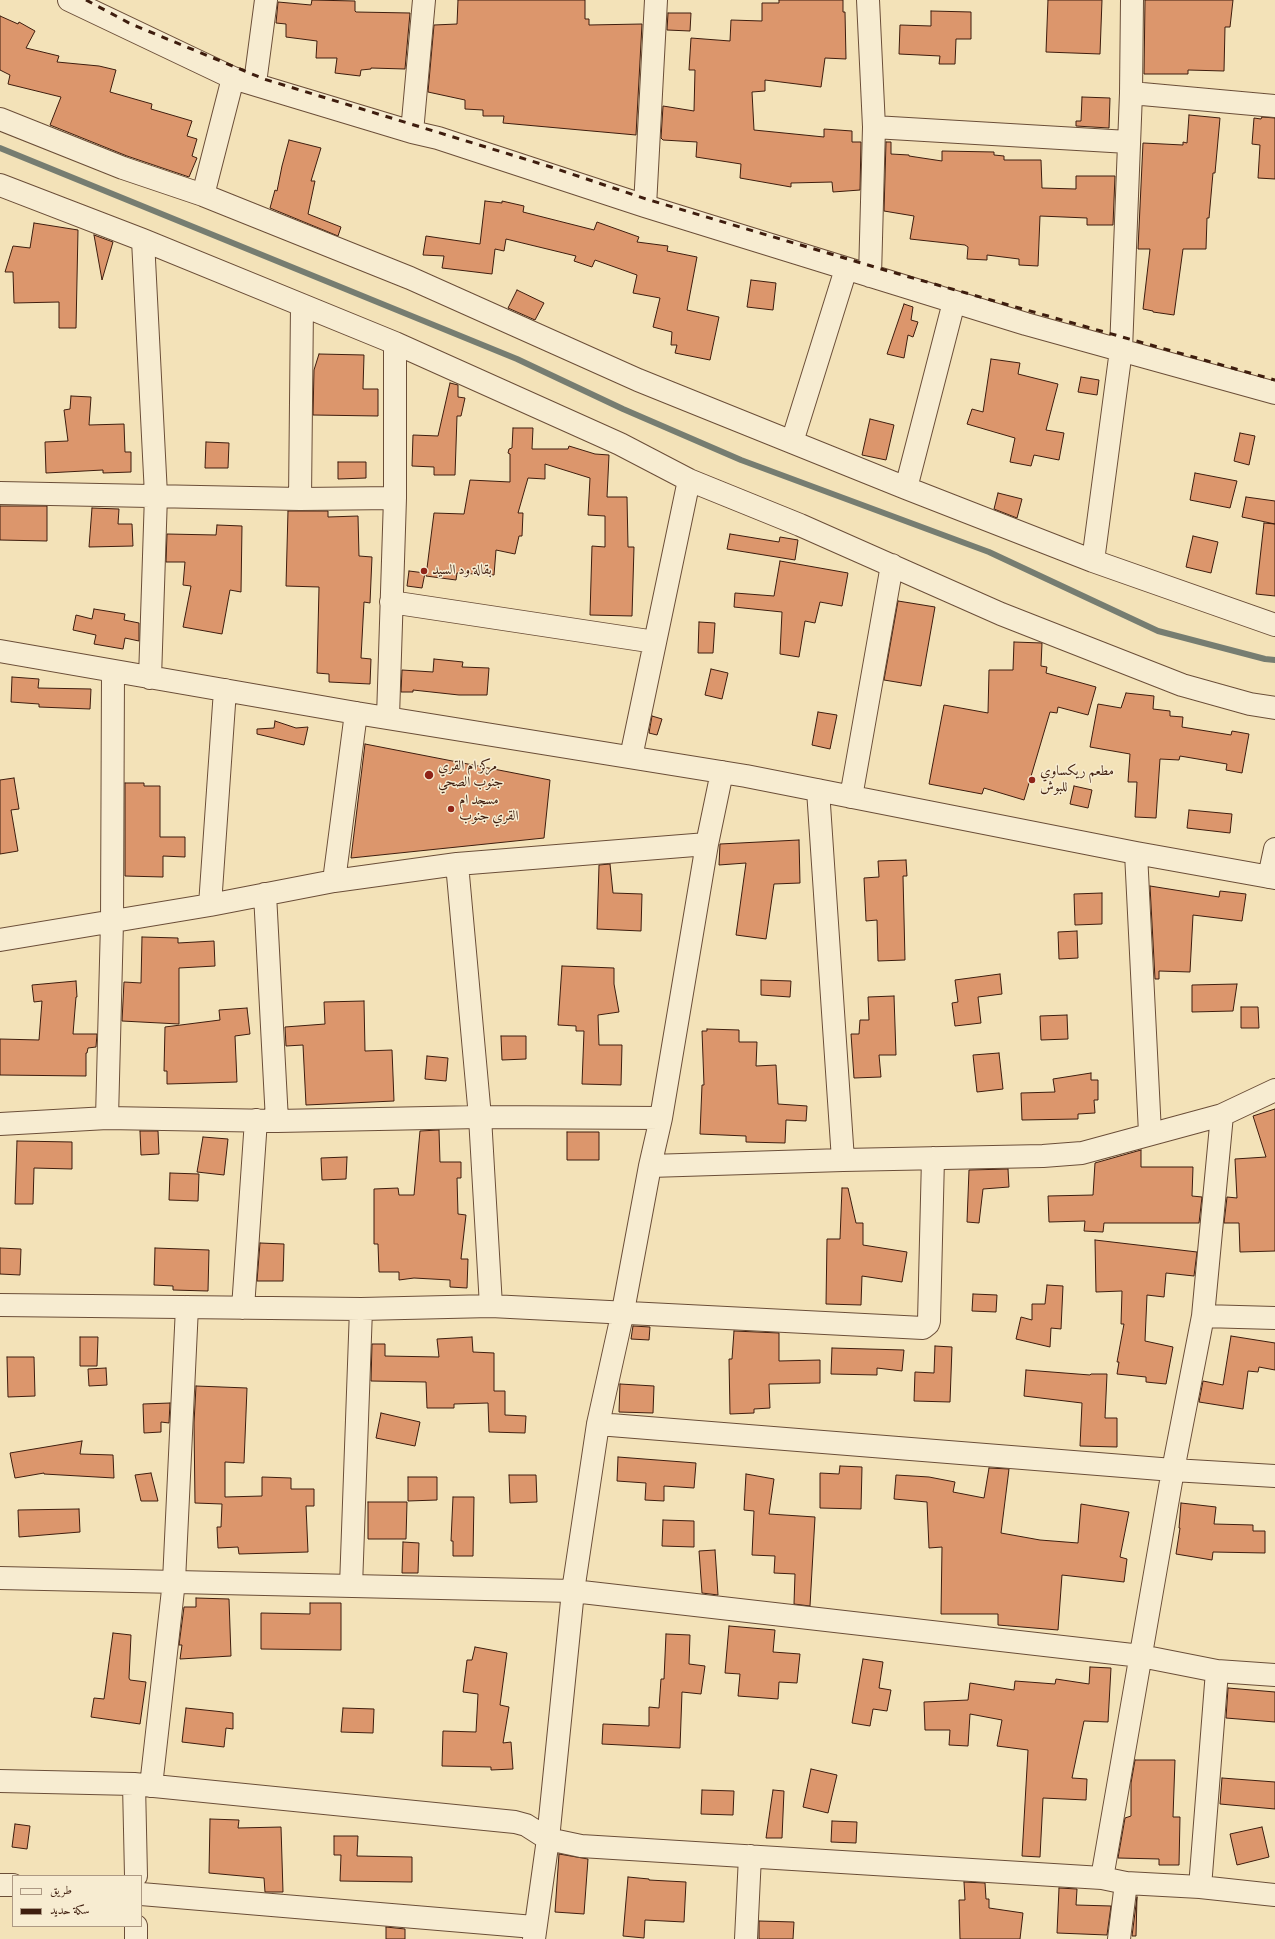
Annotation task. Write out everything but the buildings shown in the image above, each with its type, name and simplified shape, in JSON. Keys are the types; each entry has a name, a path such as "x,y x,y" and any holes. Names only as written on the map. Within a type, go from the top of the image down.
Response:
{"street":[{"path":"69,0 233,78 256,83 412,132 438,138 645,206 1026,324 1275,393"},
{"path":"256,83 266,0"},
{"path":"412,132 424,0"},
{"path":"645,206 656,0"},
{"path":"868,0 874,127 870,276"},
{"path":"1093,561 1121,350 1131,93 1132,0"},
{"path":"203,195 233,78"},
{"path":"1131,93 1275,106"},
{"path":"0,119 123,168 203,195 410,278 638,380 906,488 1093,561 1275,625"},
{"path":"874,127 1128,142"},
{"path":"0,185 143,240 395,344 620,444 689,480 892,565 1001,614 1182,685 1250,704 1275,708"},
{"path":"143,240 156,495 150,678"},
{"path":"792,442 846,269"},
{"path":"906,488 954,302"},
{"path":"300,499 302,305"},
{"path":"388,717 395,498 395,344"},
{"path":"631,757 689,480"},
{"path":"0,492 300,499 395,498"},
{"path":"851,797 892,565"},
{"path":"392,602 655,642"},
{"path":"0,651 113,672 356,713 722,772 1272,877 1275,849"},
{"path":"107,1118 112,922 113,672"},
{"path":"210,905 225,690"},
{"path":"334,881 356,713"},
{"path":"142,1894 534,1933 548,1839 573,1591 598,1424 623,1311 650,1166 661,1118 707,844 722,772"},
{"path":"818,790 843,1160"},
{"path":"0,940 210,905 334,881 457,864 707,844"},
{"path":"1136,852 1150,1133"},
{"path":"457,864 480,1117 491,1306"},
{"path":"244,1308 266,1121 266,894"},
{"path":"650,1166 1043,1156 1082,1152 1222,1115 1275,1090"},
{"path":"1102,1878 1173,1470 1202,1316 1222,1115"},
{"path":"0,1124 107,1118 266,1121 480,1117 661,1118"},
{"path":"0,1305 361,1309 491,1306 623,1311 918,1329 926,1327 929,1321 933,1158"},
{"path":"136,1875 143,1785 174,1581 187,1307"},
{"path":"351,1586 361,1309"},
{"path":"1202,1316 1275,1318"},
{"path":"598,1424 1173,1470 1275,1476"},
{"path":"0,1578 573,1591 1141,1656 1217,1671 1275,1675"},
{"path":"1200,1887 1217,1671"},
{"path":"0,1781 143,1785 515,1822 526,1825 548,1839 581,1846 1102,1878 1126,1883 1200,1887 1275,1895"},
{"path":"746,1939 750,1856"},
{"path":"1119,1939 1126,1883"},
{"path":"0,1884 12,1885"},
{"path":"136,1927 136,1939"}],"waterway":[{"path":"0,148 517,359 623,409 741,460 989,552 1158,631 1265,659 1275,660"}],"railway":[{"path":"86,0 131,24 264,79 551,167 646,199 888,271 1275,380"}],"place":[{"name":"بقالة ود السيد","path":"424,571"},
{"name":"مركز ام القري جنوب الصحي","path":"429,775"},
{"name":"مطعم ريكساوي للبوش","path":"1032,780"},
{"name":"مسجد ام القري جنوب","path":"451,809"}]}
